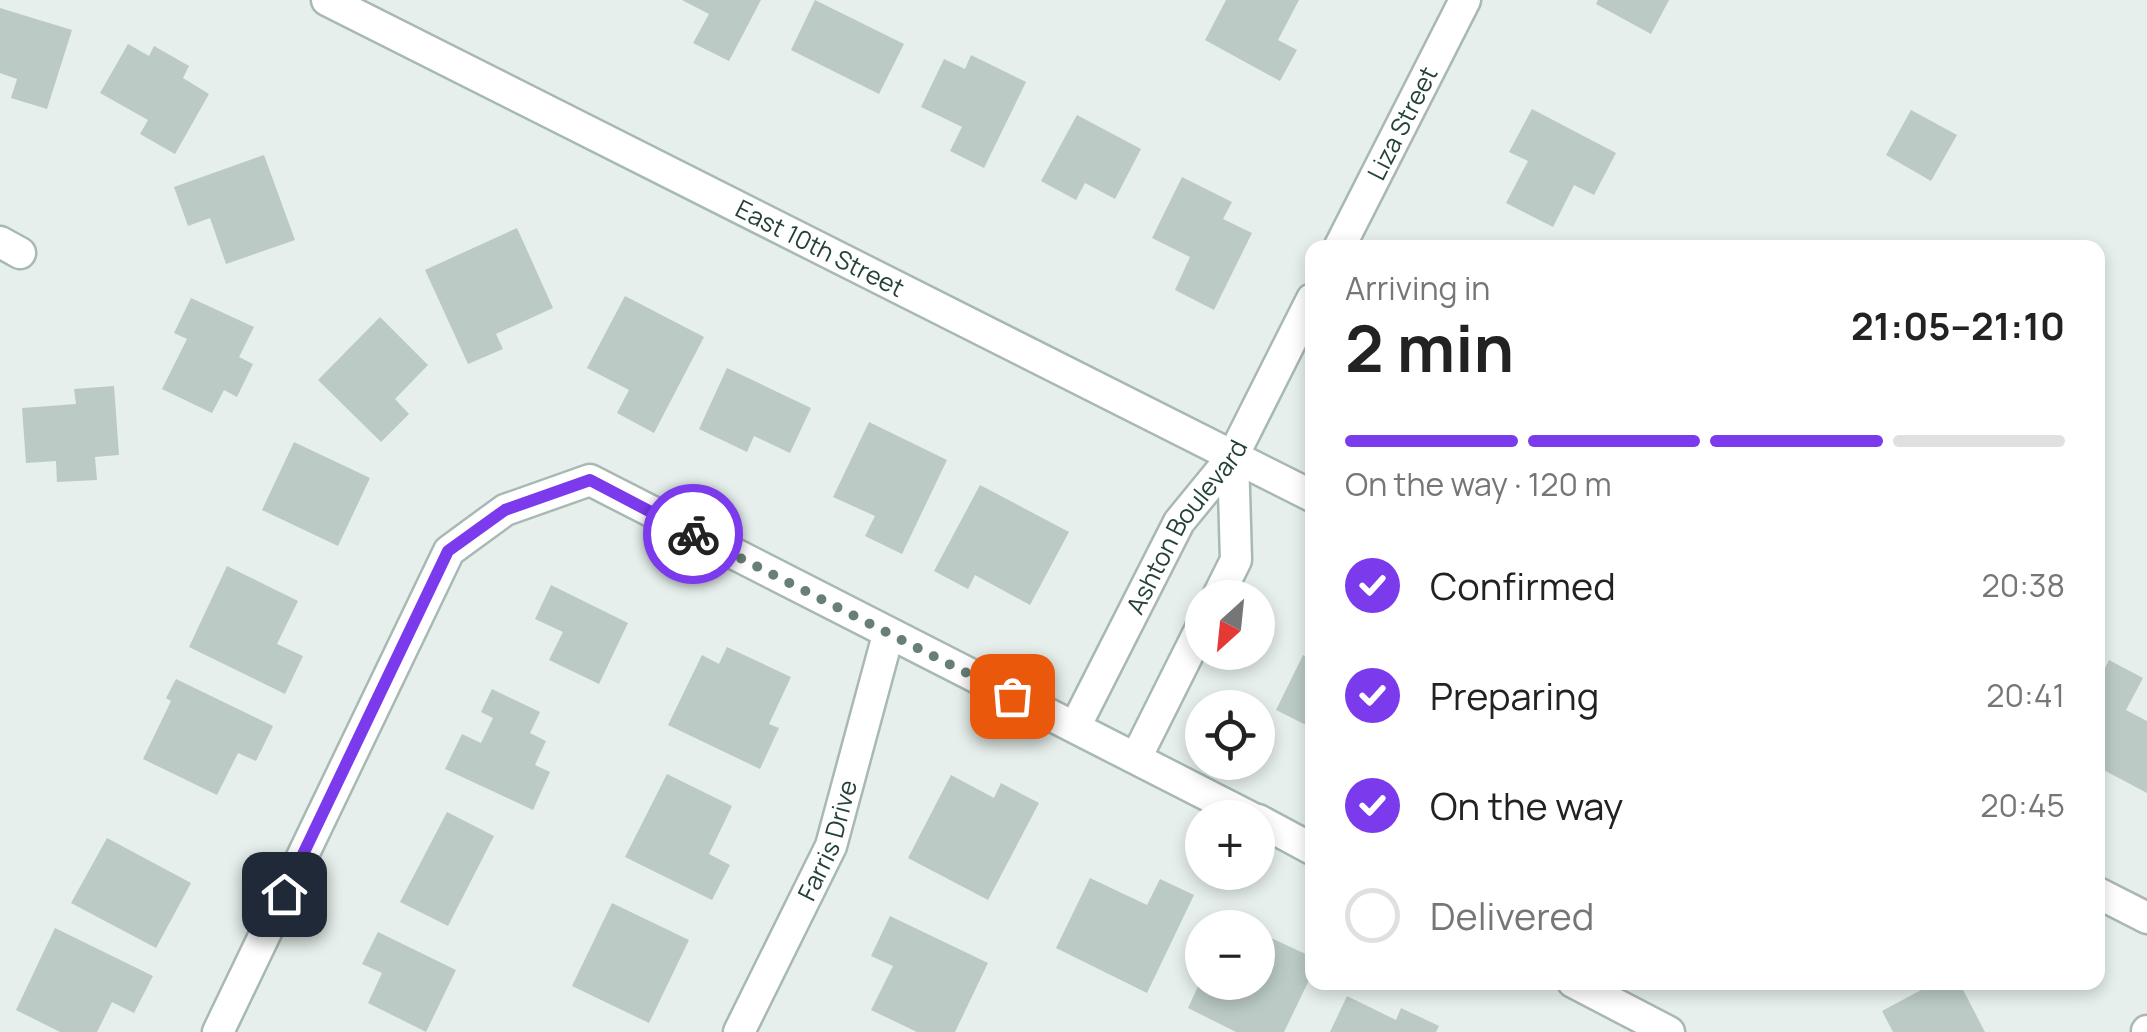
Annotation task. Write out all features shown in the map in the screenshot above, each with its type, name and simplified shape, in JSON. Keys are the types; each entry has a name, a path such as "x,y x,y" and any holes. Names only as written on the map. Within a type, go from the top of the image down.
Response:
{"street":[{"name":"East 10th Street","path":"327,0 1305,492"},
{"name":"Liza Street","path":"1343,240 1465,0"},
{"path":"1233,456 1305,313"},
{"name":"Ashton Boulevard","path":"1226,580 1236,560 1233,456"},
{"name":"Ashton Boulevard","path":"1074,727 1178,522 1233,456"},
{"path":"218,1032 448,551 505,510 590,480 1218,800"},
{"name":"Farris Drive","path":"739,1032 830,846 888,635"},
{"path":"1136,758 1185,660"},
{"path":"1275,829 1305,844"},
{"path":"2105,897 2147,918"},
{"path":"1588,990 1669,1032"}],"building":[{"path":"682,0 761,0 729,61 693,43 709,14"},
{"path":"815,0 904,44 879,94 791,50"},
{"path":"1226,0 1299,0 1278,40 1297,50 1280,81 1205,40"},
{"path":"1598,0 1669,0 1651,34 1596,4"},
{"path":"0,8 72,30 47,109 11,98 17,79 0,73"},
{"path":"128,44 149,56 154,46 189,66 183,78 209,94 175,154 140,134 148,120 100,93"},
{"path":"971,55 1026,82 984,168 950,151 962,127 921,107 944,59 965,69"},
{"path":"1532,109 1616,153 1594,195 1574,185 1553,227 1506,203 1528,161 1509,152"},
{"path":"1911,110 1957,135 1931,181 1886,155"},
{"path":"1077,115 1141,149 1115,199 1085,183 1076,200 1041,181"},
{"path":"264,155 295,240 226,264 210,218 188,226 174,187"},
{"path":"1182,177 1232,202 1223,219 1252,233 1214,310 1175,290 1190,257 1152,238"},
{"path":"517,228 553,308 496,334 503,349 468,364 425,270"},
{"path":"625,296 704,337 654,433 617,413 629,390 587,368"},
{"path":"191,298 254,327 239,357 253,364 237,397 224,390 212,413 162,389 187,339 174,333"},
{"path":"380,317 428,365 395,399 409,414 381,442 318,380"},
{"path":"727,368 811,408 790,453 754,436 747,452 699,429"},
{"path":"114,386 119,455 95,457 97,480 57,482 56,461 26,463 22,408 76,404 74,389"},
{"path":"869,422 947,460 902,554 865,536 875,516 833,497"},
{"path":"294,442 370,478 338,546 262,510"},
{"path":"980,485 1069,532 1030,605 975,575 968,589 934,571"},
{"path":"227,566 298,601 277,644 303,656 285,694 189,647"},
{"path":"551,585 628,623 599,684 549,660 563,632 535,619"},
{"path":"727,647 791,677 769,724 779,728 760,769 668,725 702,655 719,664"},
{"path":"1303,655 1305,656 1305,724 1276,710"},
{"path":"2109,660 2143,678 2126,710 2147,721 2147,793 2105,771 2105,668"},
{"path":"176,679 273,726 256,761 238,753 217,795 143,759 171,701 166,698"},
{"path":"492,689 540,712 530,733 546,741 535,765 550,772 533,810 445,769 462,734 481,743 493,718 481,712"},
{"path":"667,774 732,806 709,854 730,865 712,900 625,857"},
{"path":"951,775 994,798 1001,783 1039,803 988,900 908,858"},
{"path":"447,812 494,836 448,926 400,902"},
{"path":"107,838 191,883 156,948 71,903"},
{"path":"1090,878 1147,905 1160,879 1194,895 1147,993 1056,948"},
{"path":"612,903 689,940 649,1023 572,986"},
{"path":"890,916 988,963 955,1032 917,1032 871,1010 893,966 871,956"},
{"path":"55,928 153,976 134,1013 112,1002 97,1032 60,1032 16,1010"},
{"path":"378,932 456,970 426,1032 368,1003 382,973 362,964"},
{"path":"1275,940 1305,954 1305,988 1284,1032 1236,1032 1188,1008 1192,1000 1275,1000"},
{"path":"1921,990 1963,990 1985,1032 1893,1032 1882,1011"},
{"path":"1347,996 1396,1020 1401,1008 1439,1026 1436,1032 1330,1032"}],"way so far":[{"path":"693,534 1012,696"}],"route":[{"path":"284,894 448,551 505,510 590,480 693,534"}]}
